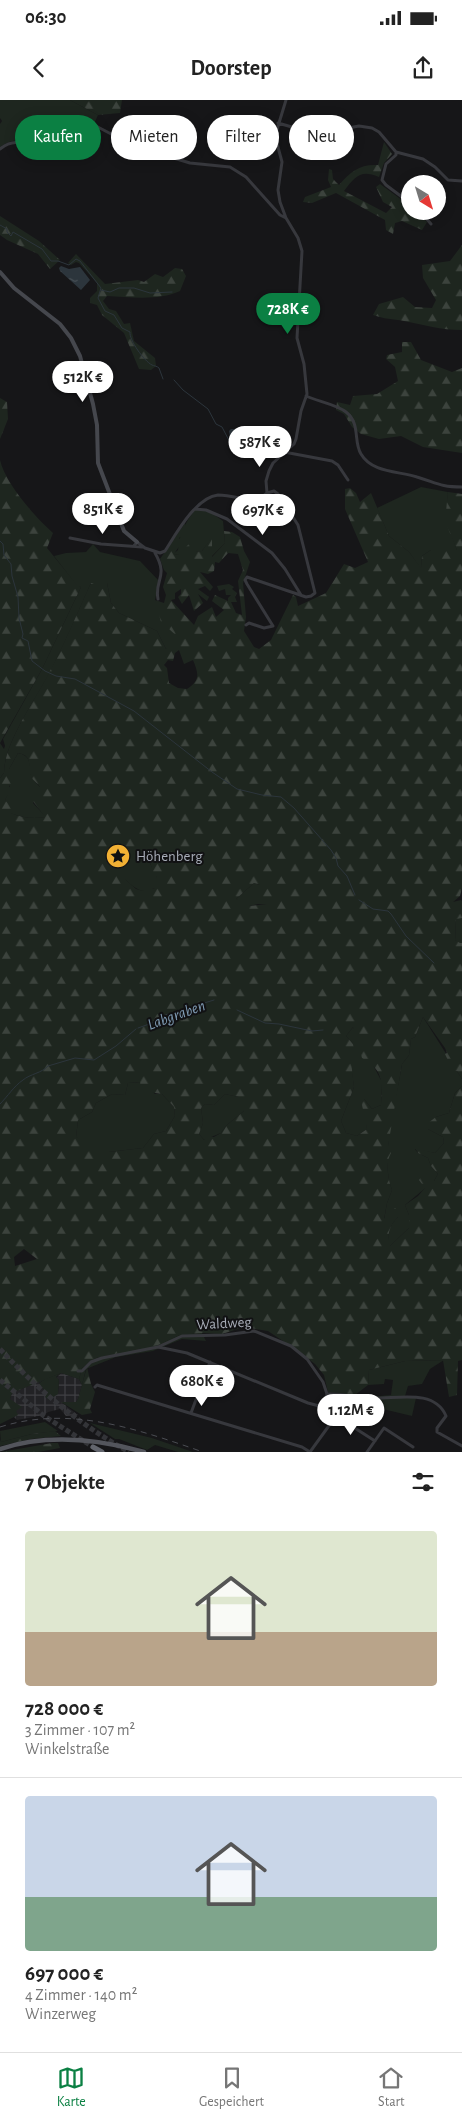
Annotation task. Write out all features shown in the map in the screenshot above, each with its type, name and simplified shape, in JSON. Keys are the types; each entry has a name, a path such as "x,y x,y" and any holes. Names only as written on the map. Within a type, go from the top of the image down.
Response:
{"highway":[{"path":"93,1447 102,1452"}],"main road":[{"path":"0,1449 35,1441 57,1440 90,1441 144,1452"}],"street":[{"path":"279,119 286,100"},
{"path":"279,122 316,134 358,126 368,126 378,132 396,152 423,160 435,167 448,180 462,181"},
{"path":"0,149 8,142 16,141 44,154 55,156 69,150 94,125 128,144 190,163 230,167 241,172 280,215 286,218"},
{"path":"267,493 267,474 273,463 294,444 306,396 304,364 297,338 302,251 298,238 286,218 278,190 282,162 279,151"},
{"path":"396,152 395,156 386,164 382,180 384,184 401,196"},
{"path":"428,220 431,224"},
{"path":"0,272 14,288 69,333 77,350 97,425 98,463 124,530 136,544"},
{"path":"306,396 345,410 351,417 357,430 358,447 361,455 371,463 391,472 418,477 444,487 462,487"},
{"path":"284,452 332,461 338,465 348,480"},
{"path":"70,538 101,544 136,544 160,554 165,551 189,514 214,496 257,501 267,493 274,491 278,494 298,525 315,590 314,595 310,597 301,595 247,577 245,580 247,584 273,626 264,628 249,623 246,625"},
{"path":"195,509 206,510 227,519 272,552 301,595"},
{"path":"155,552 161,562 162,573 157,593 158,599"},
{"name":"Waldweg","path":"78,1371 82,1371 91,1362 102,1358 158,1347 182,1336 225,1335 245,1331 262,1333 291,1346 307,1359 317,1371 327,1394"},
{"path":"158,1347 187,1353 308,1403 323,1406 375,1441"},
{"path":"191,1413 210,1362"},
{"path":"94,1386 191,1413 302,1447 310,1452 336,1416"},
{"path":"323,1406 327,1394 373,1398 405,1396 429,1400 444,1412 446,1416 436,1428 437,1432 462,1446"},
{"path":"368,1452 384,1428 412,1447"}],"shaded area":[{"path":"61,1373 79,1379 82,1385 76,1402 61,1402 78,1415 66,1416 60,1409 44,1415 17,1420 14,1417 17,1415 10,1399 12,1393 45,1379 39,1383 58,1394 59,1380 56,1378"}],"green space":[{"path":"0,100 70,100 98,115 15,115 15,141 8,142 0,147 0,124 2,121 0,118"},
{"path":"70,100 122,100 120,113 98,115"},
{"path":"384,142 392,154 384,163 379,177 367,174 359,175 344,191 386,213 392,207 383,202 376,187 380,184 401,199 401,220 425,220 427,222 422,230 402,221 395,223 393,234 386,230 385,220 336,193 312,203 303,202 305,197 331,187 328,180 329,169 332,170 333,179 339,185 356,169 378,165"},
{"path":"0,216 39,241 60,260 50,269 38,254 0,235"},
{"path":"462,245 462,330 440,328 373,315 379,304 403,297 415,307 432,308 436,300 423,278 422,265 450,261"},
{"path":"76,254 105,284 138,280 144,282 155,274 163,277 175,268 182,269 186,276 180,291 154,297 107,296 103,301 109,309 116,311 124,324 130,323 134,341 155,358 156,366 151,370 139,369 124,333 102,315 97,305 90,303 90,298 97,291 97,283 79,263 76,262 71,265 68,263"},
{"path":"402,342 411,342 421,360 452,372 462,368 462,453 423,447 401,436 379,439 361,434 352,427 344,414 336,410 337,402 350,405 353,396 377,394 398,381 395,367 386,359 387,355 402,352"},
{"path":"0,398 7,402 8,419 0,439"},
{"path":"0,460 14,489 53,533 47,548 77,585 81,587 42,669 0,743"},
{"path":"421,487 448,492 446,520 457,550 431,550 422,556 421,569 409,552 389,536 377,508"},
{"path":"350,488 356,493 360,502 371,493 389,536 409,552 421,568 422,556 431,550 457,550 445,521 448,492 462,494 462,888 460,896 453,902 462,901 462,918 456,919 455,940 462,943 462,1079 457,1071 453,1071 445,1054 447,1053 445,1048 423,1017 415,1037 411,1039 409,1055 402,1064 388,1146 391,1153 388,1161 388,1171 392,1190 384,1219 395,1208 398,1208 398,1217 390,1231 390,1246 409,1228 409,1215 405,1205 418,1196 425,1188 419,1180 425,1172 434,1181 438,1174 431,1166 428,1158 418,1153 415,1148 435,1153 444,1143 443,1137 428,1129 428,1123 436,1117 449,1113 455,1093 462,1086 462,1360 458,1361 457,1395 449,1397 443,1360 405,1361 369,1370 368,1385 355,1395 328,1392 324,1375 315,1364 268,1331 244,1327 222,1334 180,1335 158,1345 96,1358 82,1368 79,1379 61,1373 12,1393 10,1399 22,1407 16,1411 18,1415 0,1424 0,778 4,773 9,748 67,637 91,583 107,583 111,603 119,613 157,631 166,649 173,636 178,637 161,622 155,600 164,603 166,595 163,587 167,573 160,559 185,523 186,533 179,538 182,542 174,554 178,555 193,540 197,544 193,552 202,551 212,537 212,557 225,543 224,531 232,532 240,537 250,562 243,583 246,617 244,631 254,647 259,649 271,640 293,595 296,597 298,606 326,593 344,564 355,568 368,562 345,509 345,489","holes":["228,553 238,554 243,570 238,581 242,615 236,613 231,602 237,602 235,597 237,593 232,589 234,587 229,584 217,586 219,591 225,589 226,595 231,595 228,601 215,595 212,601 224,610 216,617 212,607 198,616 194,625 171,600 175,599 175,593 181,589 181,594 178,597 182,604 189,595 194,611 203,603 198,594 207,601 209,597 198,589 205,586 210,591 213,587 200,572 208,574 214,571 215,562 219,563","179,650 184,664 193,660 197,677 194,683 187,689 178,688 169,683 167,668 164,665 168,660 173,661 175,653","18,753 23,754 28,759 31,777 40,787 33,786 29,796 45,817 28,818 11,813 11,806 5,800 11,789 9,786 15,781 15,774 9,769","138,851 142,852 147,857 154,875 157,877 154,882 155,888 147,888 143,891 136,889 117,868 113,867 112,858 116,854 125,855 128,858 130,856 137,863 140,861","254,883 260,885 260,896 267,904 250,906 246,902 236,899","353,1027 362,1058 378,1072 382,1090 381,1105 372,1109 364,1099 361,1100 367,1129 357,1136 346,1133 341,1121 354,1087 350,1053 354,1049 353,1044 346,1036","140,1082 141,1091 162,1094 174,1107 175,1116 166,1131 154,1134 143,1148 94,1152 92,1145 76,1137 78,1120 92,1112 96,1103 112,1094 125,1095 128,1083","225,1094 239,1097 237,1106 244,1111 227,1125 221,1133 214,1137 207,1137 204,1140 199,1134 203,1123 201,1108 205,1104 214,1105","24,1249 37,1259 15,1266 14,1257"]},
{"path":"196,508 207,510 223,521 225,543 211,557 212,538 202,551 178,555 173,554 178,550 184,528"},
{"path":"93,544 100,552 140,561 159,581 155,600 179,637 166,649 157,631 119,613 111,603 107,583 91,583 45,681 15,734 5,761 4,773 0,778 0,743 4,749 3,739 42,669 81,587 77,586 54,556 86,552"},
{"path":"18,753 28,758 32,777 41,788 33,803 46,817 28,818 10,813 5,800 10,789 9,769"},
{"path":"138,850 144,852 157,877 155,888 139,890 129,883 113,863 112,858 116,854 130,856"},
{"path":"254,883 260,885 268,904 250,906 236,899"},
{"path":"456,918 462,918 462,943 460,944 455,940"},
{"path":"423,1017 462,1079 462,1086 455,1093 449,1113 436,1117 428,1129 443,1137 444,1143 435,1153 415,1149 418,1153 428,1158 431,1166 438,1174 434,1181 405,1205 409,1215 409,1228 389,1247 389,1231 398,1217 384,1220 392,1190 388,1177 387,1162 390,1128 402,1064 409,1055 411,1039 415,1037"},
{"path":"353,1027 382,1082 381,1105 372,1109 364,1099 367,1129 357,1136 346,1133 341,1121 354,1087 349,1052 353,1044 346,1036"},
{"path":"141,1082 155,1094 162,1094 174,1107 175,1116 166,1131 154,1134 143,1148 109,1152 93,1152 76,1137 78,1120 92,1112 96,1103 112,1094 125,1095 128,1083"},
{"path":"225,1094 239,1097 244,1111 227,1125 221,1133 204,1140 199,1134 203,1123 201,1108 205,1104 214,1105"},
{"path":"202,1333 206,1341 182,1339 153,1351 116,1357 86,1369 82,1385 79,1379 82,1368 96,1358 159,1344 180,1335"},
{"path":"444,1360 430,1369 422,1384 408,1386 405,1396 416,1398 412,1416 366,1405 368,1397 391,1395 393,1380 385,1379 384,1384 368,1385 369,1370 405,1361"},
{"path":"87,1367 95,1392 90,1409 92,1413 82,1415 61,1402 76,1402"},
{"path":"61,1373 56,1377 59,1380 58,1394 49,1400 45,1397 47,1394 39,1383"},
{"path":"45,1422 58,1431 32,1434 1,1442 0,1431"},
{"path":"90,1423 152,1438 193,1452 178,1452 155,1445 147,1450 115,1439"},
{"path":"55,1431 61,1436 31,1439 0,1446 0,1439 1,1442 32,1434"},
{"path":"58,1443 60,1448 38,1452 1,1452"}],"water":[{"path":"61,266 69,269 80,267 90,280 81,290 60,271 59,268"},
{"path":"231,429 246,430 256,434 259,436 257,443 251,447 238,448 230,439 229,431"}],"waterway":[{"path":"0,225 7,229 11,236 13,232 42,249 51,261 58,261 69,265 76,259 80,261 101,288 98,298 105,311 114,315 122,328 130,332 130,336 138,350 149,363 159,368 163,379"},
{"path":"101,290 110,292 119,288 134,288 150,293 172,292"},
{"path":"174,380 183,390 208,409 216,424 222,427 233,448 242,451 276,450 280,454"},
{"path":"0,541 3,544 4,555 11,564 12,576 18,597 22,638 28,641 32,661 45,671 56,676 75,679 134,711 212,772 237,789 281,797 294,808 331,850 338,866 347,876 355,895"},
{"path":"359,900 373,909 388,911 406,936 434,963"},
{"name":"Labgraben","path":"138,1028 155,1022 162,1016 214,1000"},
{"name":"Labgraben","path":"237,1010 265,1023 312,1031 323,1030"},
{"name":"Labgraben","path":"0,1104 26,1078 48,1066 75,1058 94,1060 116,1046 136,1029"}],"tunnel":[{"path":"0,1349 29,1379 60,1406 111,1442 129,1452"},
{"path":"0,1380 44,1416 93,1447"}],"railway":[{"path":"0,1427 52,1418 78,1419 128,1428 203,1452"}],"place":[{"name":"Höhenberg","path":"118,856"}]}
